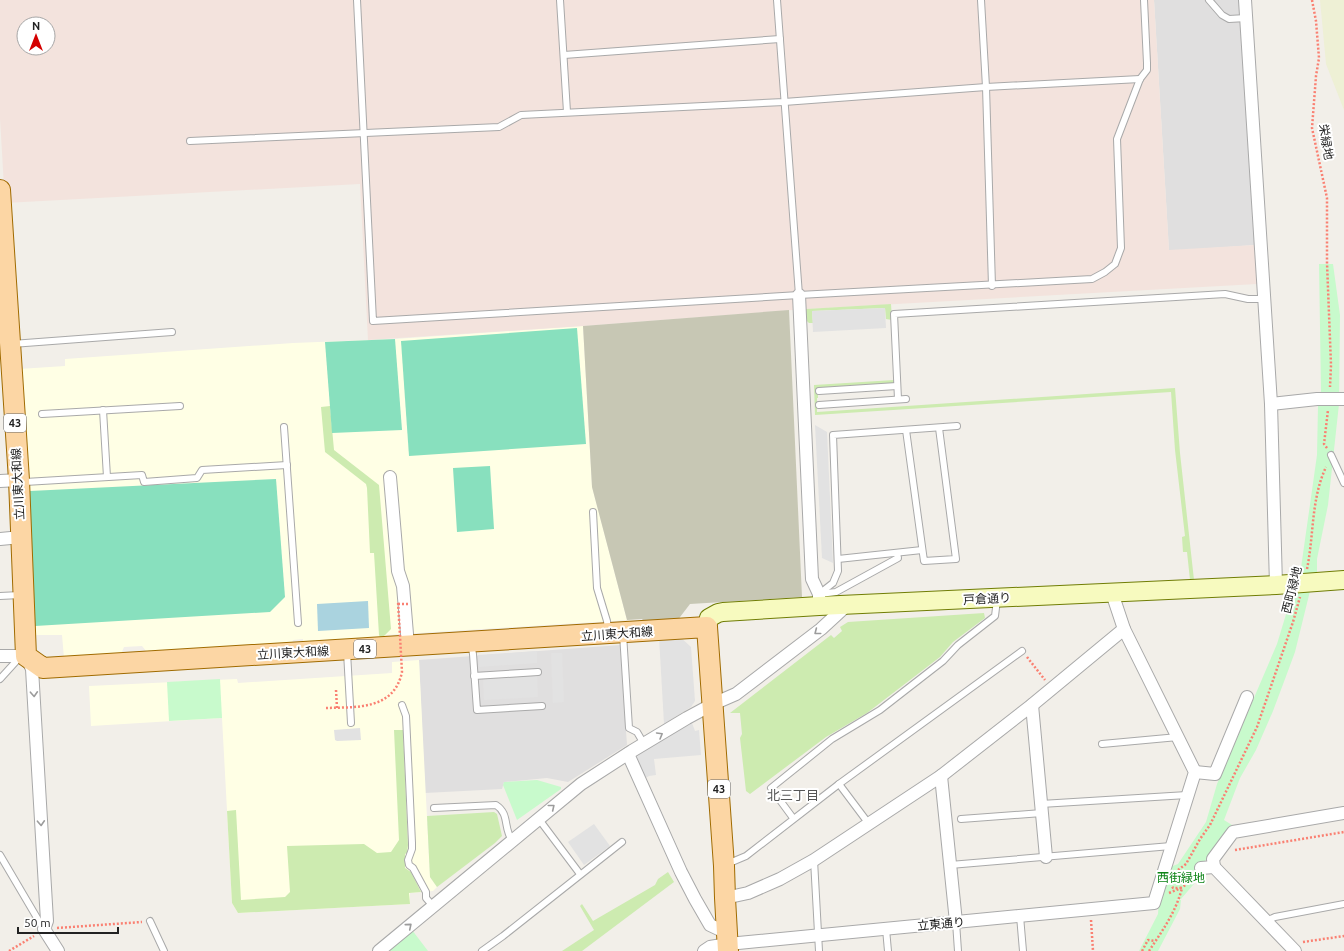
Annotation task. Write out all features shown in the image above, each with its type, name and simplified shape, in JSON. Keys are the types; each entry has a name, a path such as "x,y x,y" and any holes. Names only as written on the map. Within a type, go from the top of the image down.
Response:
{"main road":[{"name":"立川東大和線","path":"0,190 2,247 10,344 6,396 9,480 21,537 24,594 24,656 43,668 707,628"},
{"name":"43","path":"707,628 728,943"}],"street":[{"path":"1244,0 1271,404 1276,585"},
{"path":"799,295 812,579 819,600"},
{"path":"1271,404 1344,398"},
{"path":"390,476 398,571 403,586 408,646"},
{"path":"0,539 21,537"},
{"path":"1303,584 1344,580"},
{"name":"戸倉通り","path":"707,628 709,618 718,613 819,600 846,606 1303,584"},
{"path":"1112,593 1124,629 1195,772 1154,903"},
{"path":"379,951 581,784 644,744 713,704 736,694 821,629 846,606"},
{"path":"725,898 748,893 780,879 814,860 941,776 1032,705 1124,629"},
{"path":"0,656 24,656 32,669 47,921 44,929 58,951"},
{"path":"1195,772 1215,774 1247,697"},
{"path":"1032,705 1046,857"},
{"path":"628,754 694,899 710,925 728,943"},
{"path":"941,776 956,922"},
{"path":"1295,951 1266,921 1208,868 1233,832 1344,813"},
{"name":"立東通り","path":"704,951 710,947 728,943 1154,903"}],"lane":[{"path":"356,0 373,321 1092,279 1106,272 1115,264 1121,248 1117,139 1140,79 1147,70 1144,0"},
{"path":"560,0 567,112"},
{"path":"777,0 799,295"},
{"path":"980,0 986,87 992,286"},
{"path":"1209,0 1222,15 1229,19 1246,18"},
{"path":"564,55 780,39"},
{"path":"190,141 499,127 521,115 784,102 986,87 1140,79"},
{"path":"898,399 894,314 1225,294 1248,298 1264,298"},
{"path":"10,344 172,332"},
{"path":"820,391 897,386"},
{"path":"820,405 906,399"},
{"path":"42,414 180,406"},
{"path":"103,410 107,477"},
{"path":"819,600 836,579 838,571 833,435 956,426"},
{"path":"284,427 298,623"},
{"path":"906,430 924,561 956,559 939,428"},
{"path":"1331,455 1344,483"},
{"path":"9,480 25,482 142,474 144,482 197,478 202,470 287,465"},
{"path":"593,512 597,588 607,621 615,633 629,728 637,732 644,744"},
{"path":"838,559 922,550"},
{"path":"819,600 898,558 897,553"},
{"path":"0,596 24,594"},
{"path":"794,818 771,788 832,739 880,710 943,661 958,645 995,616 998,598"},
{"path":"471,642 477,710 542,706"},
{"path":"347,650 351,723"},
{"path":"724,866 746,856 839,784 1022,650"},
{"path":"0,679 24,656"},
{"path":"474,676 538,672"},
{"path":"402,705 406,716 412,843 412,849 408,860 409,865 413,868 426,892 426,898 433,906"},
{"path":"1102,744 1178,737"},
{"path":"839,784 869,824"},
{"path":"961,819 1042,809 1188,795"},
{"path":"434,808 496,805 503,809 508,835 512,840"},
{"path":"538,818 580,874"},
{"path":"482,951 504,936 622,842"},
{"path":"950,865 1171,846"},
{"path":"0,854 44,929"},
{"path":"814,860 819,951"},
{"path":"1266,921 1275,917 1344,904"},
{"path":"1020,916 1023,951"},
{"path":"150,921 164,951"},
{"path":"956,922 958,951"},
{"path":"886,929 888,951"}],"path":[{"name":"栄緑地","path":"1312,0 1316,21 1319,58 1312,128 1327,198 1327,263 1331,365 1329,399"},
{"path":"1329,399 1324,444 1331,455"},
{"name":"西町緑地","path":"1176,871 1186,864 1210,825 1257,727 1294,622 1310,552 1315,500 1320,480 1331,455"},
{"path":"326,708 376,704 391,694 398,684 402,672 402,665 398,601"},
{"path":"398,604 410,604"},
{"path":"1022,650 1051,689"},
{"path":"336,690 337,708"},
{"path":"1225,844 1233,850 1344,832"},
{"path":"1154,903 1169,893 1182,888 1208,868"},
{"path":"1170,882 1173,888 1182,888"},
{"path":"1149,951 1179,901 1182,888"},
{"path":"1090,909 1093,951"},
{"path":"9,951 44,929 150,921"},
{"path":"1313,940 1344,936"},
{"path":"1142,951 1148,940 1155,941"}],"shaded area":[{"path":"0,0 1154,0 1169,250 1255,245 1257,284 806,309 583,326 368,340 360,184 5,203 0,119"},
{"path":"1154,0 1240,0 1255,245 1169,251"},
{"path":"1320,0 1344,0 1344,110 1326,64"},
{"path":"885,308 886,328 813,332 812,311"},
{"path":"789,310 802,597 690,604 677,621 645,623 642,619 627,620 592,487 583,326"},
{"path":"583,326 592,487 627,620 386,635 381,639 303,643 303,639 293,640 292,643 147,652 142,646 124,647 121,654 64,658 62,635 35,635 27,495 30,491 29,474 25,471 19,369 65,366 65,359 293,343 395,339"},
{"path":"815,425 827,432 833,563 822,558"},
{"path":"659,637 680,637 691,647 695,701 691,707 664,724"},
{"path":"620,645 627,745 568,782 547,778 504,782 502,789 425,793 419,660"},
{"path":"537,651 537,663 479,667 478,655"},
{"path":"551,653 562,653 564,702 553,703"},
{"path":"419,660 430,877 437,887 433,891 410,893 410,904 238,913 232,903 222,718 91,726 89,686 237,679 238,683 392,673 392,662"},
{"path":"537,676 538,697 484,700 483,679"},
{"path":"692,723 695,731 699,730 701,755 654,759 656,775 649,776 644,779 634,755"},
{"path":"360,728 361,740 335,740 334,730"},
{"path":"594,824 610,846 584,865 568,842"}],"green space":[{"name":"西街緑地","path":"1319,264 1333,264 1340,315 1339,404 1328,505 1317,559 1317,573 1311,587 1295,652 1273,711 1256,750 1240,778 1224,820 1232,825 1195,874 1199,878 1181,899 1174,899 1181,900 1180,909 1158,951 1139,951 1158,914 1159,899 1170,867 1178,864 1206,822 1217,784 1277,644 1287,611 1287,592 1300,575 1317,455 1318,406 1321,391"},
{"path":"891,304 892,320 886,319 885,308 812,311 813,323 809,323 806,320 806,309"},
{"path":"577,328 586,444 409,456 401,341"},
{"path":"395,339 402,430 332,433 325,342"},
{"path":"894,380 894,384 816,388 816,393 818,393 817,412 1175,388 1180,453 1194,580 1190,580 1187,552 1183,552 1182,537 1185,536 1175,450 1171,392 815,415 814,385"},
{"path":"330,406 334,450 379,485 391,629 381,639 379,635 374,553 370,553 367,488 366,484 325,452 321,407"},
{"path":"490,466 494,529 457,532 453,468"},
{"path":"276,479 285,597 270,612 35,626 27,495 30,491"},
{"path":"984,613 985,618 953,642 940,657 867,713 826,737 750,794 746,791 740,738 742,734 740,713 730,713 831,635 834,638 842,631 840,627 848,622"},
{"path":"220,679 222,718 169,721 167,682"},
{"path":"394,730 403,730 408,845 407,853 405,854 405,868 411,872 421,892 409,893 410,904 238,913 232,903 227,811 236,810 241,900 285,897 290,892 287,846 364,844 377,853 391,852 399,840"},
{"path":"537,780 561,787 561,789 517,820 503,785 504,782"},
{"path":"494,812 497,814 502,836 437,887 430,877 427,816"},
{"path":"668,872 674,882 582,951 562,951 594,930 580,906 582,904 593,921 655,885 658,879"},
{"path":"412,930 428,951 386,951"}],"water":[{"path":"368,601 369,628 318,631 317,604"}],"district":[{"name":"北三丁目","path":"793,795"}]}
